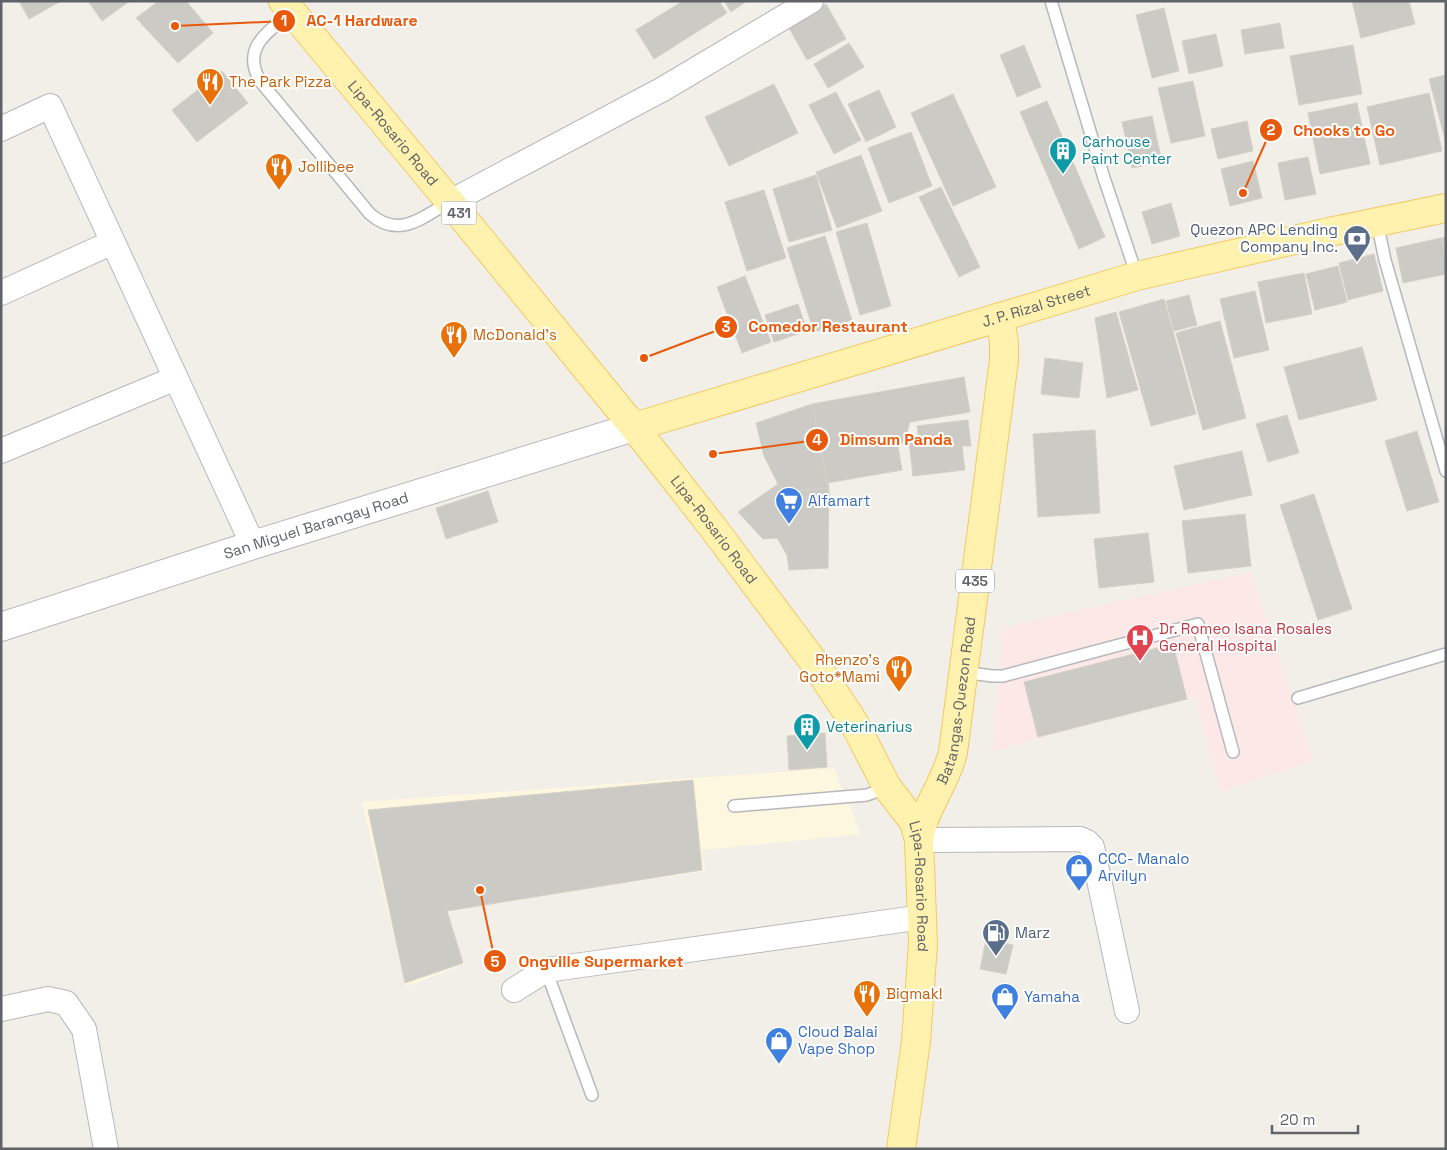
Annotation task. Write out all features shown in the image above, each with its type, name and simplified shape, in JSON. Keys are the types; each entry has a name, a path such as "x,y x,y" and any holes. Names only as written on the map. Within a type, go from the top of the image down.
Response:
{"main road":[{"name":"Lipa-Rosario Road","path":"287,7 634,427 710,525 816,665 853,721 887,787 914,822 919,840 923,917 922,978 916,1041 900,1149"},
{"name":"J. P. Rizal Street","path":"634,427 1138,276 1446,208"},
{"name":"Batangas-Quezon Road","path":"919,840 922,826 944,780 951,760 1004,360 1000,317"}],"street":[{"path":"450,202 663,89 811,1"},
{"path":"1,129 50,106 253,545"},
{"path":"1,293 113,242"},
{"path":"1,450 176,378"},
{"name":"San Miguel Barangay Road","path":"1,628 253,545 634,427"},
{"path":"919,840 1080,839 1087,842 1092,847 1127,1010"},
{"path":"514,990 546,970 923,917"},
{"path":"1,1009 48,998 66,1003 84,1029 106,1149"}],"lane":[{"path":"1051,1 1104,178 1138,276"},
{"path":"287,7 257,44 253,63 255,72 260,81 370,214 379,222 389,226 400,226 413,223 450,202"},
{"path":"1377,222 1388,270 1446,471"},
{"path":"963,672 1003,676 1198,624 1233,752"},
{"path":"1298,698 1446,654"},
{"path":"734,806 867,795 887,787"},
{"path":"546,970 592,1095"}],"shaded area":[{"name":"Dr. Romeo Isana Rosales General Hospital","path":"1251,572 1314,761 1220,792 1195,697 992,751 1003,627"},
{"path":"834,768 861,834 701,850 705,871 447,911 464,964 406,987 362,802"}],"building":[{"path":"19,1 61,1 29,19"},
{"path":"88,1 130,1 102,21"},
{"path":"159,1 186,1 213,33 178,63 136,18"},
{"path":"683,1 719,1 727,13 654,59 636,30"},
{"path":"724,1 747,1 731,12"},
{"path":"1352,1 1409,1 1415,24 1361,38"},
{"path":"826,4 846,39 807,60 788,26"},
{"path":"1164,8 1179,71 1152,78 1136,15"},
{"path":"1280,23 1284,48 1245,54 1241,30"},
{"path":"1216,34 1223,66 1189,74 1182,41"},
{"path":"849,43 864,67 828,88 814,64"},
{"path":"1024,45 1041,87 1017,97 1000,55"},
{"path":"1353,45 1362,94 1299,105 1290,56"},
{"name":"The Park Pizza","path":"222,71 248,103 197,142 172,110"},
{"path":"1446,75 1446,143 1429,79"},
{"path":"1193,81 1205,136 1171,143 1158,88"},
{"path":"774,84 798,133 729,166 705,117"},
{"path":"879,90 896,127 866,142 848,104"},
{"path":"836,92 861,140 834,154 809,105"},
{"path":"1429,93 1442,151 1380,165 1367,107"},
{"path":"953,94 996,187 953,206 911,113"},
{"name":"Carhouse Paint Center","path":"1047,101 1105,237 1079,249 1020,112"},
{"path":"1357,103 1370,164 1320,174 1308,113"},
{"path":"1152,116 1162,162 1132,168 1122,122"},
{"path":"1247,121 1253,151 1218,159 1211,129"},
{"path":"911,132 932,186 889,203 868,148"},
{"path":"861,155 882,211 837,228 816,172"},
{"path":"1308,157 1316,194 1285,200 1278,163"},
{"path":"1253,161 1262,198 1230,206 1221,169"},
{"path":"816,175 832,230 789,242 773,189"},
{"path":"941,187 980,267 959,277 919,197"},
{"path":"764,190 786,258 747,271 725,202"},
{"path":"1171,203 1180,236 1152,244 1142,212"},
{"path":"867,223 891,306 860,315 836,232"},
{"path":"825,236 852,320 814,332 787,248"},
{"path":"1446,237 1446,256 1442,238"},
{"path":"1441,238 1446,260 1446,274 1403,283 1396,248"},
{"path":"1374,254 1383,291 1348,300 1339,263"},
{"path":"1338,266 1347,302 1315,310 1306,274"},
{"path":"1304,273 1312,314 1266,323 1258,282"},
{"path":"745,276 771,342 742,353 717,287"},
{"path":"1255,291 1269,350 1234,358 1220,299"},
{"path":"1189,295 1197,325 1174,331 1166,301"},
{"path":"1164,299 1196,414 1151,426 1119,312"},
{"path":"798,304 807,331 774,342 765,315"},
{"path":"1116,312 1138,390 1107,398 1095,318"},
{"path":"1220,321 1246,418 1203,430 1176,333"},
{"path":"1362,347 1377,400 1299,420 1284,367"},
{"path":"1045,358 1083,363 1079,398 1041,394"},
{"path":"964,377 970,412 910,422 905,440 898,447 902,470 827,483 812,404"},
{"path":"812,404 829,488 784,492 764,456 756,423"},
{"path":"1287,415 1299,453 1268,462 1256,424"},
{"path":"968,420 971,446 962,446 965,470 913,476 909,441 919,440 917,426"},
{"path":"1095,430 1100,513 1038,517 1033,434"},
{"path":"1417,431 1439,502 1407,511 1385,441"},
{"path":"1242,451 1252,495 1184,510 1174,466"},
{"name":"Alfamart","path":"778,484 784,492 829,488 828,568 789,570 787,555 777,538 763,539 738,512"},
{"path":"488,491 498,522 446,539 436,508"},
{"path":"1314,494 1352,609 1318,620 1280,505"},
{"path":"1245,514 1251,566 1188,573 1182,521"},
{"path":"1148,533 1154,582 1099,588 1094,539"},
{"path":"1173,644 1187,699 1038,737 1024,682"},
{"name":"Veterinarius","path":"825,733 827,767 789,770 787,736"},
{"path":"693,780 702,870 447,911 463,963 405,983 368,810"},
{"name":"Marz","path":"986,940 1013,945 1006,974 980,969"}],"place":[{"name":"AC-1 Hardware","path":"175,26"},
{"name":"The Park Pizza","path":"210,106"},
{"name":"Carhouse Paint Center","path":"1063,175"},
{"name":"Jollibee","path":"279,191"},
{"name":"Chooks to Go","path":"1243,193"},
{"name":"Quezon APC Lending Company Inc.","path":"1357,263"},
{"name":"Comedor Restaurant","path":"644,358"},
{"name":"McDonald's","path":"454,359"},
{"name":"Dimsum Panda","path":"713,454"},
{"name":"Alfamart","path":"789,525"},
{"name":"Dr. Romeo Isana Rosales General Hospital","path":"1140,662"},
{"name":"Rhenzo's Goto*Mami","path":"899,693"},
{"name":"Veterinarius","path":"807,751"},
{"name":"Ongville Supermarket","path":"480,890"},
{"name":"CCC- Manalo Arvilyn","path":"1079,892"},
{"name":"Marz","path":"996,957"},
{"name":"Bigmak!","path":"867,1018"},
{"name":"Yamaha","path":"1005,1021"},
{"name":"Cloud Balai Vape Shop","path":"779,1065"}]}
